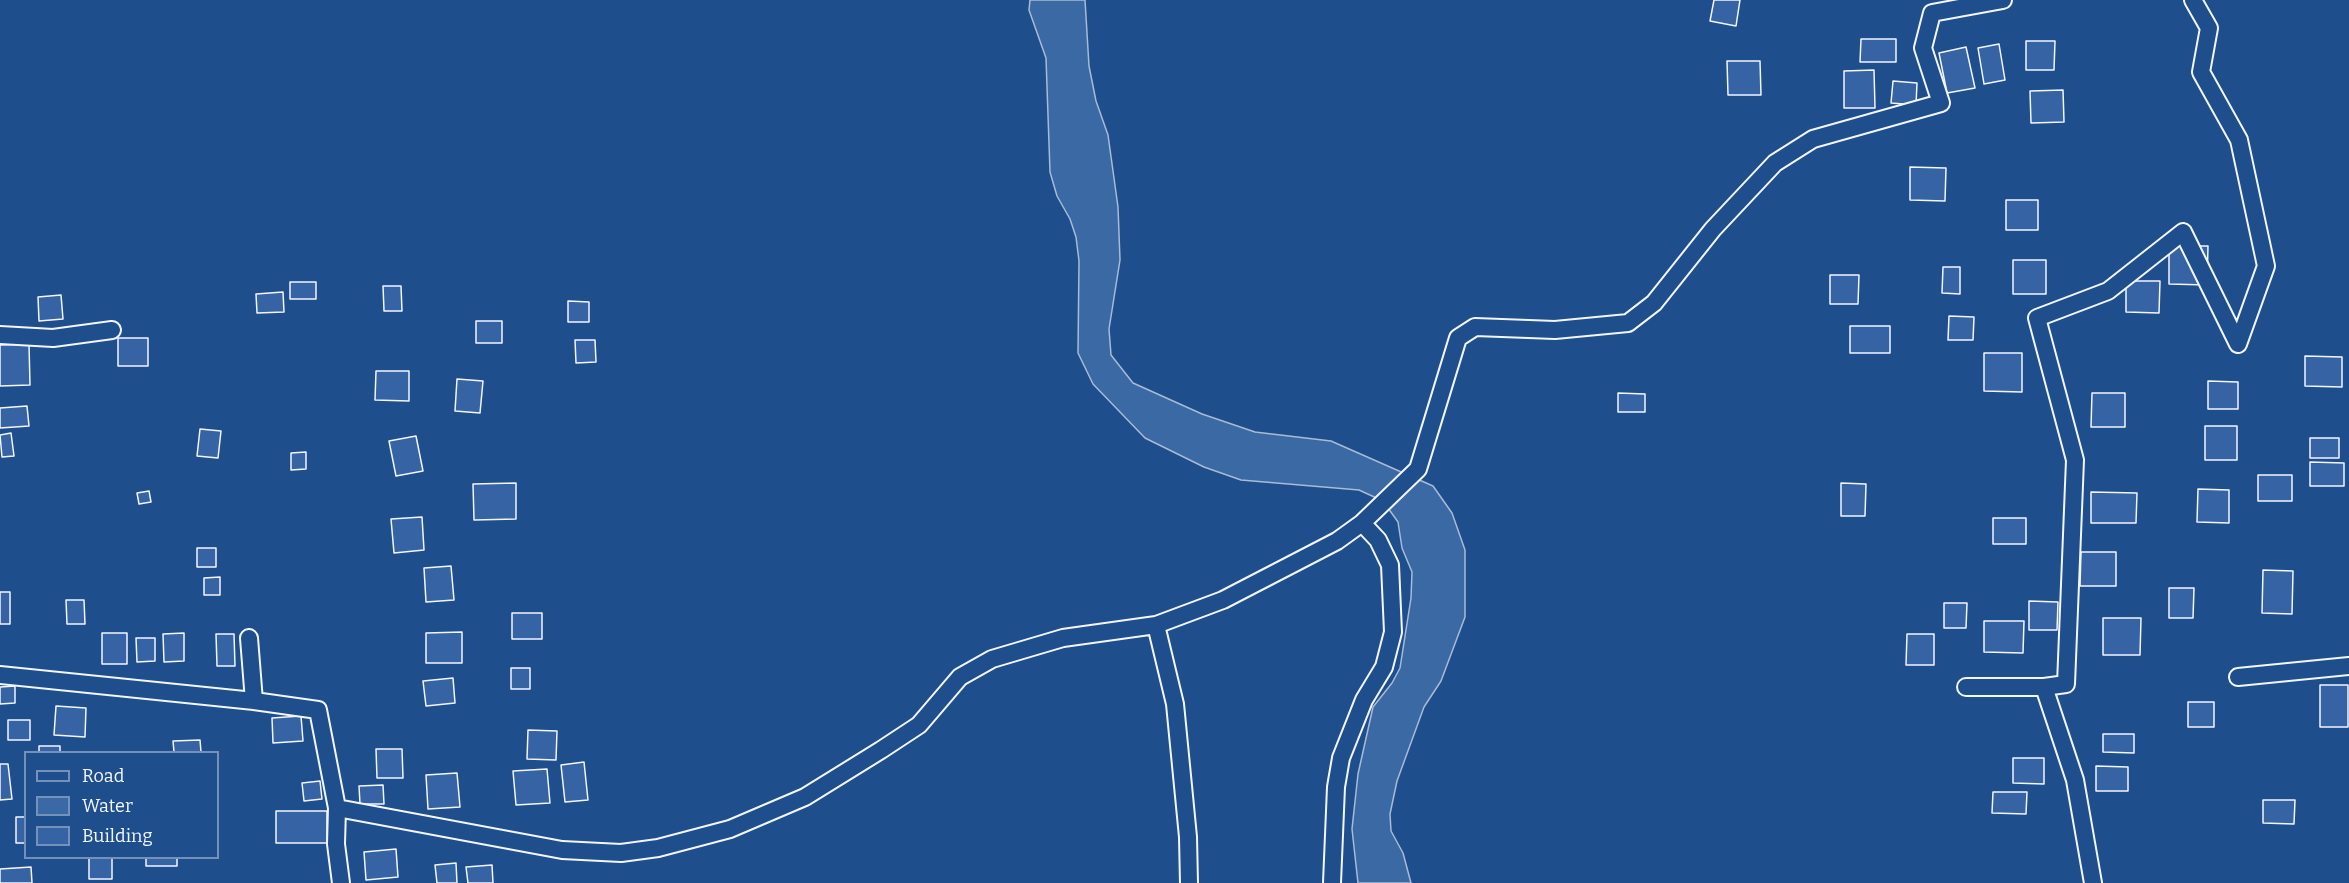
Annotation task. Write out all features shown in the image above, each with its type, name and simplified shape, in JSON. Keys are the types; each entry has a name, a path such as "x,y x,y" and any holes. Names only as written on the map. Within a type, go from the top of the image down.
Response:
{"street":[{"path":"337,808 562,850 621,853 658,848 730,830 805,797 919,725 960,677 992,659 1063,638 1156,626 1223,600 1336,541 1367,518 1418,469 1458,338 1475,327 1555,330 1628,323 1654,303 1713,229 1775,163 1813,139 1941,103 1923,48 1932,13 2004,0"},
{"path":"1966,687 2044,687 2066,684 2075,460 2037,318 2108,291 2183,232 2238,344 2266,266 2239,140 2201,72 2209,28 2193,0"},
{"path":"0,335 53,338 112,330"},
{"path":"1332,883 1336,787 1341,758 1364,700 1384,667 1393,632 1390,565 1367,518"},
{"path":"1156,626 1175,704 1188,837 1189,883"},
{"path":"249,638 254,701"},
{"path":"2238,677 2349,666"},
{"path":"0,675 254,701 318,710 337,808 336,844 341,883"},
{"path":"2044,687 2075,780 2093,883"}],"water":[{"path":"1030,0 1085,0 1089,66 1096,101 1108,135 1118,207 1120,260 1109,329 1111,355 1133,383 1202,414 1255,432 1331,441 1433,486 1452,513 1465,550 1465,617 1441,681 1424,707 1397,781 1390,814 1391,831 1403,853 1411,883 1358,883 1352,829 1358,774 1373,707 1392,683 1400,668 1411,598 1412,572 1402,548 1398,522 1383,501 1359,490 1241,480 1204,467 1145,438 1093,384 1078,353 1079,261 1076,237 1070,219 1057,196 1050,172 1046,58 1029,10"}],"building":[{"path":"1714,0 1740,0 1736,26 1710,21"},
{"path":"1861,39 1896,39 1896,62 1860,62"},
{"path":"2026,41 2055,41 2054,70 2026,70"},
{"path":"1999,44 2005,80 1984,84 1978,48"},
{"path":"1966,47 1975,88 1947,93 1939,53"},
{"path":"1727,61 1760,61 1761,95 1728,95"},
{"path":"1874,70 1875,108 1844,108 1844,71"},
{"path":"1893,81 1917,83 1916,105 1891,103"},
{"path":"2063,90 2064,122 2031,123 2030,91"},
{"path":"1910,167 1946,168 1945,201 1910,200"},
{"path":"2006,200 2038,200 2038,230 2006,230"},
{"path":"2169,246 2208,246 2207,285 2169,284"},
{"path":"2013,260 2046,260 2046,294 2013,294"},
{"path":"1943,267 1960,267 1960,294 1942,293"},
{"path":"1830,275 1859,275 1858,304 1830,304"},
{"path":"2126,281 2160,281 2159,313 2126,312"},
{"path":"290,282 316,282 316,299 290,299"},
{"path":"383,286 401,286 402,311 384,311"},
{"path":"283,292 284,312 257,313 256,294"},
{"path":"61,295 63,319 39,321 38,297"},
{"path":"568,301 589,302 589,322 568,322"},
{"path":"1949,316 1974,317 1973,340 1948,340"},
{"path":"476,321 502,321 502,343 476,343"},
{"path":"1850,326 1890,326 1890,353 1850,353"},
{"path":"118,338 148,338 148,366 118,366"},
{"path":"575,340 595,340 596,362 576,363"},
{"path":"29,344 30,385 0,386 0,345"},
{"path":"1984,353 2022,353 2022,392 1984,391"},
{"path":"2305,356 2342,357 2342,387 2305,386"},
{"path":"376,371 409,371 409,401 375,400"},
{"path":"457,379 483,381 480,413 455,411"},
{"path":"2208,381 2238,382 2238,409 2208,409"},
{"path":"1618,393 1645,394 1645,412 1618,412"},
{"path":"2092,393 2125,393 2125,427 2091,427"},
{"path":"27,406 29,426 0,428 0,408"},
{"path":"2205,426 2237,426 2237,460 2205,460"},
{"path":"200,429 221,431 218,458 197,456"},
{"path":"11,433 14,456 2,457 0,435"},
{"path":"416,436 423,471 396,476 389,441"},
{"path":"2310,438 2339,438 2339,458 2310,458"},
{"path":"306,452 306,469 291,470 291,453"},
{"path":"2310,462 2344,463 2344,486 2310,486"},
{"path":"2258,475 2292,475 2292,501 2258,501"},
{"path":"516,483 516,519 474,520 473,484"},
{"path":"1841,483 1866,484 1865,516 1841,516"},
{"path":"2198,489 2229,490 2229,523 2197,522"},
{"path":"149,491 151,502 139,504 137,493"},
{"path":"2091,492 2137,493 2136,523 2091,523"},
{"path":"422,517 424,550 394,553 391,519"},
{"path":"1993,518 2026,518 2026,544 1993,544"},
{"path":"197,548 216,548 216,567 197,567"},
{"path":"2081,552 2116,552 2116,586 2080,586"},
{"path":"451,566 454,600 426,602 424,568"},
{"path":"2263,570 2293,571 2292,614 2262,613"},
{"path":"220,577 220,595 204,595 204,578"},
{"path":"2169,588 2194,588 2193,618 2169,618"},
{"path":"0,592 10,592 10,624 0,624"},
{"path":"66,600 84,600 85,624 67,624"},
{"path":"2029,601 2058,602 2057,630 2029,630"},
{"path":"1944,603 1967,603 1966,628 1944,628"},
{"path":"512,613 542,613 542,639 512,639"},
{"path":"2103,618 2141,618 2140,655 2103,655"},
{"path":"1984,621 2024,621 2023,653 1984,652"},
{"path":"462,632 462,663 426,663 426,633"},
{"path":"102,633 127,633 127,664 102,664"},
{"path":"184,633 184,661 164,662 163,634"},
{"path":"216,634 234,634 235,666 217,666"},
{"path":"1907,634 1934,634 1934,665 1906,665"},
{"path":"136,638 155,638 155,661 137,662"},
{"path":"511,668 530,668 530,689 511,689"},
{"path":"453,678 455,703 426,706 423,681"},
{"path":"2320,685 2348,685 2348,727 2320,727"},
{"path":"15,686 15,703 0,704 0,687"},
{"path":"2188,702 2214,702 2214,727 2188,727"},
{"path":"56,706 86,708 85,737 54,735"},
{"path":"301,716 303,741 273,743 272,718"},
{"path":"8,720 30,720 30,740 8,740"},
{"path":"528,730 557,731 556,760 527,759"},
{"path":"2103,734 2134,734 2134,753 2103,752"},
{"path":"200,740 201,751 174,751 173,741"},
{"path":"39,746 60,746 60,751 39,751"},
{"path":"376,749 402,749 403,778 377,778"},
{"path":"2013,758 2044,758 2044,784 2013,783"},
{"path":"584,762 588,800 565,802 561,765"},
{"path":"0,764 8,764 12,799 0,800"},
{"path":"2096,766 2128,767 2128,791 2096,791"},
{"path":"547,769 550,803 516,805 513,771"},
{"path":"457,773 460,807 428,809 426,775"},
{"path":"320,781 322,799 304,801 302,783"},
{"path":"383,785 384,804 360,804 359,786"},
{"path":"1993,792 2027,792 2026,814 1992,813"},
{"path":"2263,800 2295,800 2294,824 2263,823"},
{"path":"276,811 327,811 327,843 276,843"},
{"path":"16,817 24,817 24,843 16,843"},
{"path":"396,849 398,877 366,880 364,852"},
{"path":"89,859 112,859 112,879 89,879"},
{"path":"146,859 177,859 177,866 146,866"},
{"path":"456,863 457,883 437,883 435,865"},
{"path":"492,865 493,883 468,883 466,867"},
{"path":"31,867 32,883 0,883 0,869"}]}
